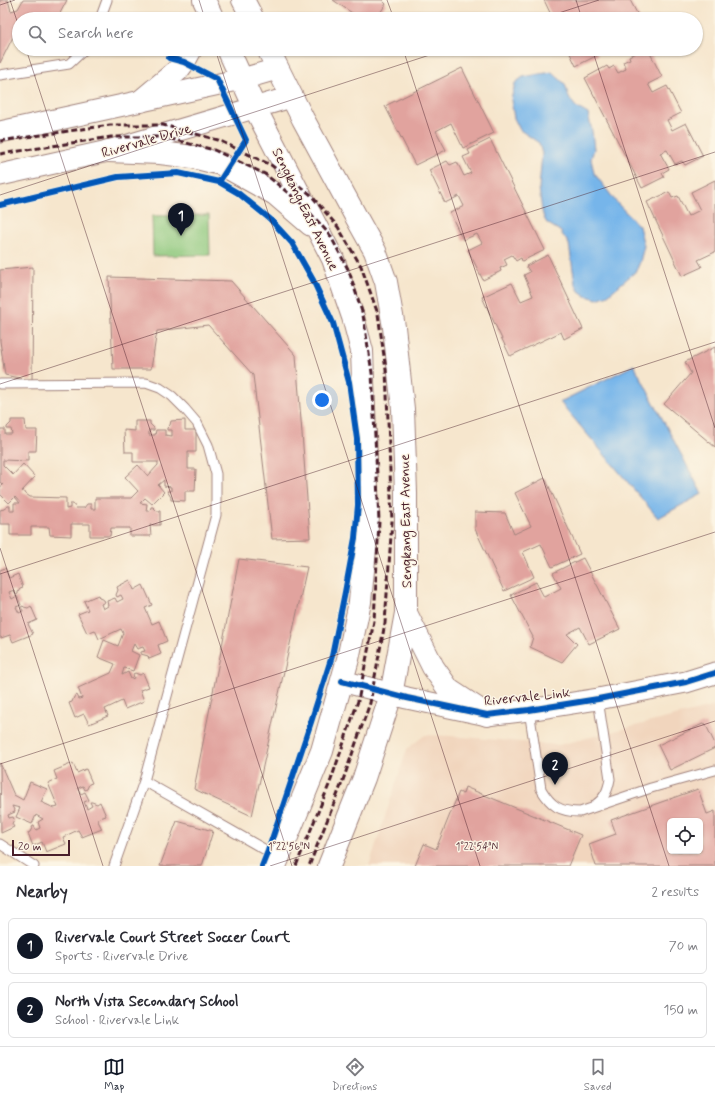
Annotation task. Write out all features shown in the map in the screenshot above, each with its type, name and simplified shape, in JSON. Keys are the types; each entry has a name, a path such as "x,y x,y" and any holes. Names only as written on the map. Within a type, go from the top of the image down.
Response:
{"main road":[{"path":"195,0 197,12"},
{"path":"204,0 210,12"},
{"path":"243,0 249,12"},
{"path":"141,101 178,70 187,56"},
{"name":"Sengkang East Avenue","path":"231,56 255,108 333,259 353,317 362,351 368,518 360,602 342,681 322,751 277,862"},
{"name":"Sengkang East Avenue","path":"271,56 291,97 375,251 386,282 394,327 403,409 406,493 406,613 391,695 364,778 329,866"},
{"path":"108,151 160,153 193,157 221,164 275,194 319,232"},
{"path":"406,613 433,667 449,690 487,715"}],"street":[{"path":"0,132 242,79 277,69"},
{"name":"Rivervale Drive","path":"0,175 108,151 291,97"},
{"name":"Rivervale Link","path":"342,681 391,695 487,715 598,699 686,682 715,673"}],"lane":[{"path":"103,12 107,0"},
{"path":"0,75 69,64 77,56"},
{"path":"0,384 146,383 160,388 172,396 196,423 208,445 216,474 216,515 144,781 114,866"},
{"path":"591,808 601,801 607,791 610,779 598,699"},
{"path":"529,710 541,789 548,800 556,807 568,812 580,812 651,788 715,770"},
{"path":"144,781 277,862"},
{"path":"0,844 34,866"}],"shaded area":[{"path":"715,706 715,866 369,866 407,749 425,735 559,745"}],"green space":[{"path":"209,215 210,255 153,256 152,216"}],"water":[{"path":"552,72 565,84 569,98 576,107 588,114 594,149 591,159 594,173 617,203 639,226 644,246 636,271 608,295 597,299 586,296 579,291 575,283 569,244 560,231 547,223 544,218 539,188 542,154 539,143 520,130 514,118 511,100 515,83 523,77"},
{"path":"634,365 702,494 658,518 560,402"}],"building":[{"path":"0,0 8,0 11,11 18,9 23,0 67,0 61,12 12,12 12,39 0,63"},
{"path":"333,0 382,0 386,4 381,12 351,12"},
{"path":"544,0 630,0 636,12 550,12"},
{"path":"571,56 596,56 576,66"},
{"path":"629,56 652,56 662,77 648,84 653,93 667,86 681,113 667,120 672,130 686,123 703,156 685,165 682,161 675,164 667,150 660,153 669,169 662,173 664,177 642,188 585,78 607,66 609,69 614,66 618,73 626,69 623,62 630,59"},
{"path":"462,68 494,133 463,148 451,123 436,131 446,150 415,165 385,106"},
{"path":"490,139 545,250 522,261 521,258 516,261 512,255 504,259 507,265 500,268 501,271 483,280 468,250 482,243 477,234 463,240 450,213 464,206 459,196 445,203 429,170 447,161 450,165 457,162 464,176 471,173 463,157 470,154 468,150"},
{"path":"715,180 715,252 698,260 702,267 682,276 647,202 669,192 672,198 678,196 688,216 700,210 691,192"},
{"path":"548,255 583,329 564,339 561,332 510,356 482,297 512,283 521,301 533,296 524,275 530,272 526,266"},
{"path":"33,267 32,381 5,375 0,341 0,270"},
{"path":"109,277 231,281 296,355 310,538 272,539 253,375 208,325 157,331 151,369 113,369"},
{"path":"715,347 715,447 664,404 691,373 685,362"},
{"path":"11,420 25,420 26,430 37,430 36,451 28,451 28,461 3,460 3,465 13,475 23,464 35,477 22,491 30,497 66,498 66,509 70,508 70,504 73,504 76,508 84,508 87,504 91,504 91,509 95,509 95,498 131,498 138,491 125,477 138,465 148,476 158,465 158,462 133,462 133,452 125,452 124,430 135,431 135,421 150,421 150,424 154,430 149,430 149,435 155,435 156,430 165,430 165,435 172,436 172,430 167,430 171,421 185,420 185,430 196,430 196,452 188,452 188,469 196,469 195,491 185,491 185,501 171,500 171,497 167,491 171,491 171,487 164,486 164,480 158,485 164,492 152,504 145,498 140,503 147,504 146,511 150,511 151,507 153,507 157,511 160,511 160,525 150,525 151,536 130,536 130,528 111,528 110,536 90,536 90,524 71,524 71,536 50,535 49,527 31,527 31,535 10,535 10,524 0,524 0,510 10,506 10,511 14,511 14,503 20,503 15,497 9,503 0,494 0,487 3,485 0,482 0,429 5,429 5,434 12,434 11,429 7,429 11,423"},
{"path":"545,478 580,554 552,567 541,544 523,552 534,577 504,591 475,529 475,512 505,513 514,534 531,526 515,493"},
{"path":"583,558 620,629 589,644 580,627 567,634 577,644 562,662 530,647 533,637 511,595 536,582 544,597 561,588 553,573"},
{"path":"239,559 307,567 252,816 194,789"},
{"path":"5,568 9,578 18,574 23,588 20,589 16,595 14,590 9,592 12,599 17,596 21,605 16,607 19,613 23,611 21,607 23,606 28,608 31,606 37,620 28,624 33,634 13,642 10,635 1,638 0,636 0,570"},
{"path":"130,580 134,590 143,585 152,605 145,608 152,624 159,621 167,641 158,645 161,654 149,659 148,656 141,654 141,652 145,651 143,647 137,649 134,644 131,651 139,655 133,671 124,668 122,675 128,672 131,679 134,678 133,674 135,673 140,675 143,673 149,687 140,690 144,701 125,709 122,701 105,709 108,716 89,724 84,714 75,718 69,703 72,702 74,697 77,695 79,699 82,698 78,688 111,673 115,664 98,657 104,640 118,646 123,633 121,629 99,639 95,630 87,633 78,614 88,610 84,601 98,595 99,598 105,602 101,604 103,609 108,606 107,601 115,598 117,602 123,599 121,595 117,597 116,595 118,590 117,587"},
{"path":"705,723 715,744 715,748 670,770 658,745"},
{"path":"0,763 14,795 23,800 30,782 47,789 41,802 54,808 58,807 48,783 57,779 54,771 73,763 77,773 86,769 92,783 89,784 85,790 83,786 78,788 81,794 85,792 89,800 84,802 87,809 92,806 90,802 97,804 100,802 106,816 97,819 102,829 82,837 78,830 63,837 66,844 46,852 42,842 33,846 28,833 33,826 36,830 40,828 38,822 43,819 36,815 32,824 16,817 20,808 12,806 15,812 8,815 9,818 13,817 14,819 12,824 14,827 1,833"},
{"path":"465,787 581,835 568,866 415,866 424,844 436,849 459,792 463,794"},
{"path":"698,789 707,814 715,811 715,866 596,866 589,844 616,834 611,820"},
{"path":"177,821 213,831 202,866 160,866"}],"railway":[{"path":"0,141 110,125 163,125 218,140 271,165 310,194 338,227 361,266 378,314 386,370 392,521 385,623 370,703 342,783 309,866"},
{"path":"0,154 111,137 163,137 214,150 265,174 303,205 330,235 349,271 363,315 372,373 379,521 374,621 358,701 331,780 296,866"}],"cycle path":[{"path":"170,56 169,58 184,62 217,79 246,140 219,182"},
{"path":"0,205 118,177 178,173 219,182 238,193 270,219 292,243 313,280 333,323 349,382 357,439 358,505 355,538 332,656 262,866"},
{"path":"342,681 407,698 487,715 598,699 686,682 715,673"}],"place":[{"name":"Rivervale Court Street Soccer Court","path":"181,236"},
{"name":"North Vista Secondary School","path":"555,785"}]}
